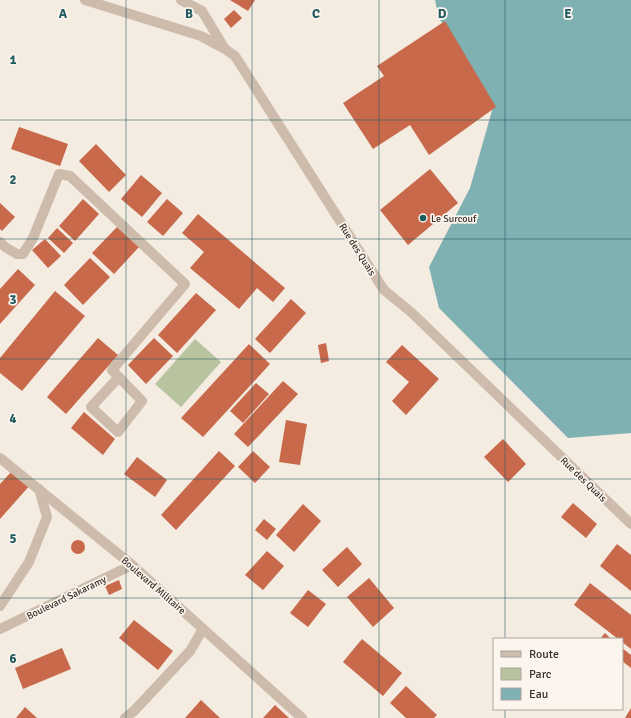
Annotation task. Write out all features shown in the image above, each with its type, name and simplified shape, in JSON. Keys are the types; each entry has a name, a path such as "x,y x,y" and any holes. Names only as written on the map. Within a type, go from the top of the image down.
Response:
{"street":[{"name":"Rue des Quais","path":"85,0 200,36 225,48 235,56 384,290 412,313 631,524"},
{"path":"181,0 202,11 225,48"},
{"path":"0,242 16,254 24,254 60,174 70,176 185,284 112,370 119,377 142,401 118,432 90,407 119,377"},
{"name":"Boulevard Militaire","path":"0,458 132,565 302,718"},
{"path":"0,606 29,562 47,517 39,489"},
{"name":"Boulevard Sakaramy","path":"0,629 132,565"},
{"path":"125,718 134,711 190,651 203,629"}],"green space":[{"path":"195,339 221,362 181,407 155,384"}],"water":[{"path":"435,0 631,0 631,433 568,438 439,308 429,267 470,188 493,107 439,18"}],"building":[{"path":"230,0 255,0 248,11"},
{"path":"234,10 242,18 231,28 224,19"},
{"path":"445,21 496,107 429,155 410,125 373,149 343,103 384,76 377,66"},
{"path":"19,127 68,144 60,166 11,149"},
{"path":"96,144 126,175 109,192 79,161"},
{"path":"430,169 458,203 408,245 380,210"},
{"path":"141,175 162,193 142,217 121,199"},
{"path":"83,199 99,214 75,241 59,226"},
{"path":"167,199 183,213 163,236 147,222"},
{"path":"0,203 15,217 2,231 0,229"},
{"path":"198,214 285,288 273,302 257,288 239,309 190,268 204,252 182,233"},
{"path":"117,227 139,247 114,274 92,253"},
{"path":"57,228 73,243 64,253 48,238"},
{"path":"45,239 61,256 48,268 32,250"},
{"path":"90,258 110,277 83,305 64,285"},
{"path":"18,269 35,285 0,324 0,289"},
{"path":"55,291 85,316 22,391 0,373 0,358"},
{"path":"196,293 216,310 177,353 158,335"},
{"path":"291,299 306,313 270,353 255,339"},
{"path":"98,338 118,355 66,414 47,397"},
{"path":"154,338 173,356 146,384 128,365"},
{"path":"326,343 329,361 321,363 318,345"},
{"path":"249,344 270,364 203,437 181,418"},
{"path":"402,345 439,379 406,415 392,401 409,382 386,362"},
{"path":"283,381 298,394 248,447 234,434"},
{"path":"256,383 269,394 243,423 230,411"},
{"path":"84,412 115,439 103,455 71,428"},
{"path":"286,420 307,424 300,465 279,462"},
{"path":"503,439 526,464 508,482 484,457"},
{"path":"219,451 235,466 176,530 161,515"},
{"path":"253,451 270,467 255,483 238,467"},
{"path":"137,457 167,480 155,497 124,474"},
{"path":"14,469 31,484 0,519 0,484"},
{"path":"573,503 597,524 586,538 561,517"},
{"path":"303,504 321,521 294,552 276,535"},
{"path":"264,519 276,529 267,540 255,530"},
{"path":"75,540 81,540 85,544 85,550 81,554 75,554 71,550 71,544"},
{"path":"617,544 631,555 631,591 600,566"},
{"path":"347,547 362,564 338,587 322,570"},
{"path":"267,551 284,566 263,590 245,575"},
{"path":"369,578 394,608 373,627 347,597"},
{"path":"119,580 122,589 109,595 105,586"},
{"path":"590,583 631,615 631,649 623,643 623,638 617,638 574,605"},
{"path":"308,590 326,604 308,627 290,613"},
{"path":"134,620 173,651 158,670 119,638"},
{"path":"605,633 610,638 601,638"},
{"path":"362,639 402,673 383,696 343,662"},
{"path":"62,648 71,669 23,689 15,668"},
{"path":"623,649 631,655 631,668 623,662"},
{"path":"406,686 437,715 434,718 406,718 390,703"},
{"path":"201,700 220,718 185,718"},
{"path":"275,705 289,718 263,718"},
{"path":"25,707 37,718 16,718"},
{"path":"631,708 631,718 625,718"}],"place":[{"name":"Le Surcouf","path":"423,218"}]}
